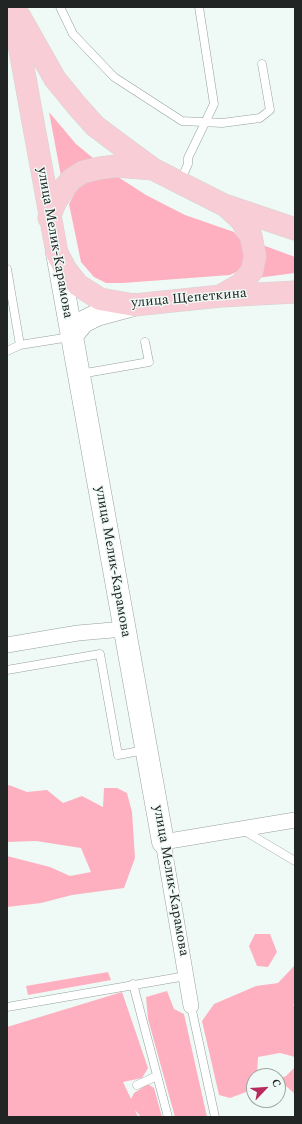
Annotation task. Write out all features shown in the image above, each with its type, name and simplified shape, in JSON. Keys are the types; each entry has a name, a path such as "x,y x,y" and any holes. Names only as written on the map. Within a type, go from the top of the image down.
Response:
{"main road":[{"name":"улица Мелик-Карамова","path":"12,7 57,253"},
{"path":"15,7 55,79 78,108 95,126 153,169 180,183 224,205 295,229"},
{"path":"50,218 55,202 64,188 72,179 83,172 116,166 153,169"},
{"path":"221,296 241,284 252,272 256,256 251,236 241,220 224,205"},
{"name":"улица Щепеткина","path":"57,253 66,270 78,285 89,293 100,299 134,305 221,296 295,292"}],"street":[{"name":"улица Мелик-Карамова","path":"57,253 191,1006"},
{"path":"71,337 83,322 97,315 134,305"},
{"path":"7,645 78,633 124,629"},
{"path":"163,842 295,820"}],"lane":[{"path":"60,7 72,34 114,77 182,121 222,122 260,118 270,110 262,64"},
{"path":"180,183 188,164 188,158 208,121 214,104 199,7"},
{"path":"7,269 20,344"},
{"path":"7,351 20,344 71,337"},
{"path":"78,374 149,362 146,342"},
{"path":"7,670 100,654 118,755 146,750"},
{"path":"242,830 295,861"},
{"path":"7,1007 186,976"},
{"path":"133,984 168,1117"},
{"name":"улица Мелик-Карамова","path":"191,1006 214,1113"},
{"path":"137,1085 157,1076"},
{"path":"214,1113 220,1117"}],"shaded area":[{"path":"49,112 76,144 93,158 69,168 61,176"},
{"path":"115,175 146,195 185,215 234,232 243,243 245,257 240,270 230,275 123,283 106,283 94,277 81,262 69,204 79,184"},
{"path":"260,244 295,257 295,273 257,278"},
{"path":"9,785 27,792 47,790 63,803 82,796 103,807 104,788 117,788 127,793 132,812 135,858 124,888 72,895 41,903 7,907 7,856 50,867 70,876 91,872 81,848 36,841 7,842 7,787"},
{"path":"255,934 270,934 277,952 268,967 257,966 249,946"},
{"path":"295,965 295,1002 293,1005 295,1006 295,1057 280,1053 258,1057 257,1068 246,1068 246,1092 230,1098 219,1095 202,1021 214,1004 256,986 278,983"},
{"path":"108,972 111,980 28,995 26,986"},
{"path":"167,991 174,1009 184,1014 207,1117 175,1117 148,1019 146,997"},
{"path":"122,992 148,1068 142,1078 123,1082 131,1099 134,1093 148,1084 154,1088 162,1117 141,1117 135,1110 138,1117 7,1117 7,1027"},
{"path":"295,1067 295,1094 286,1086 286,1076"}]}
